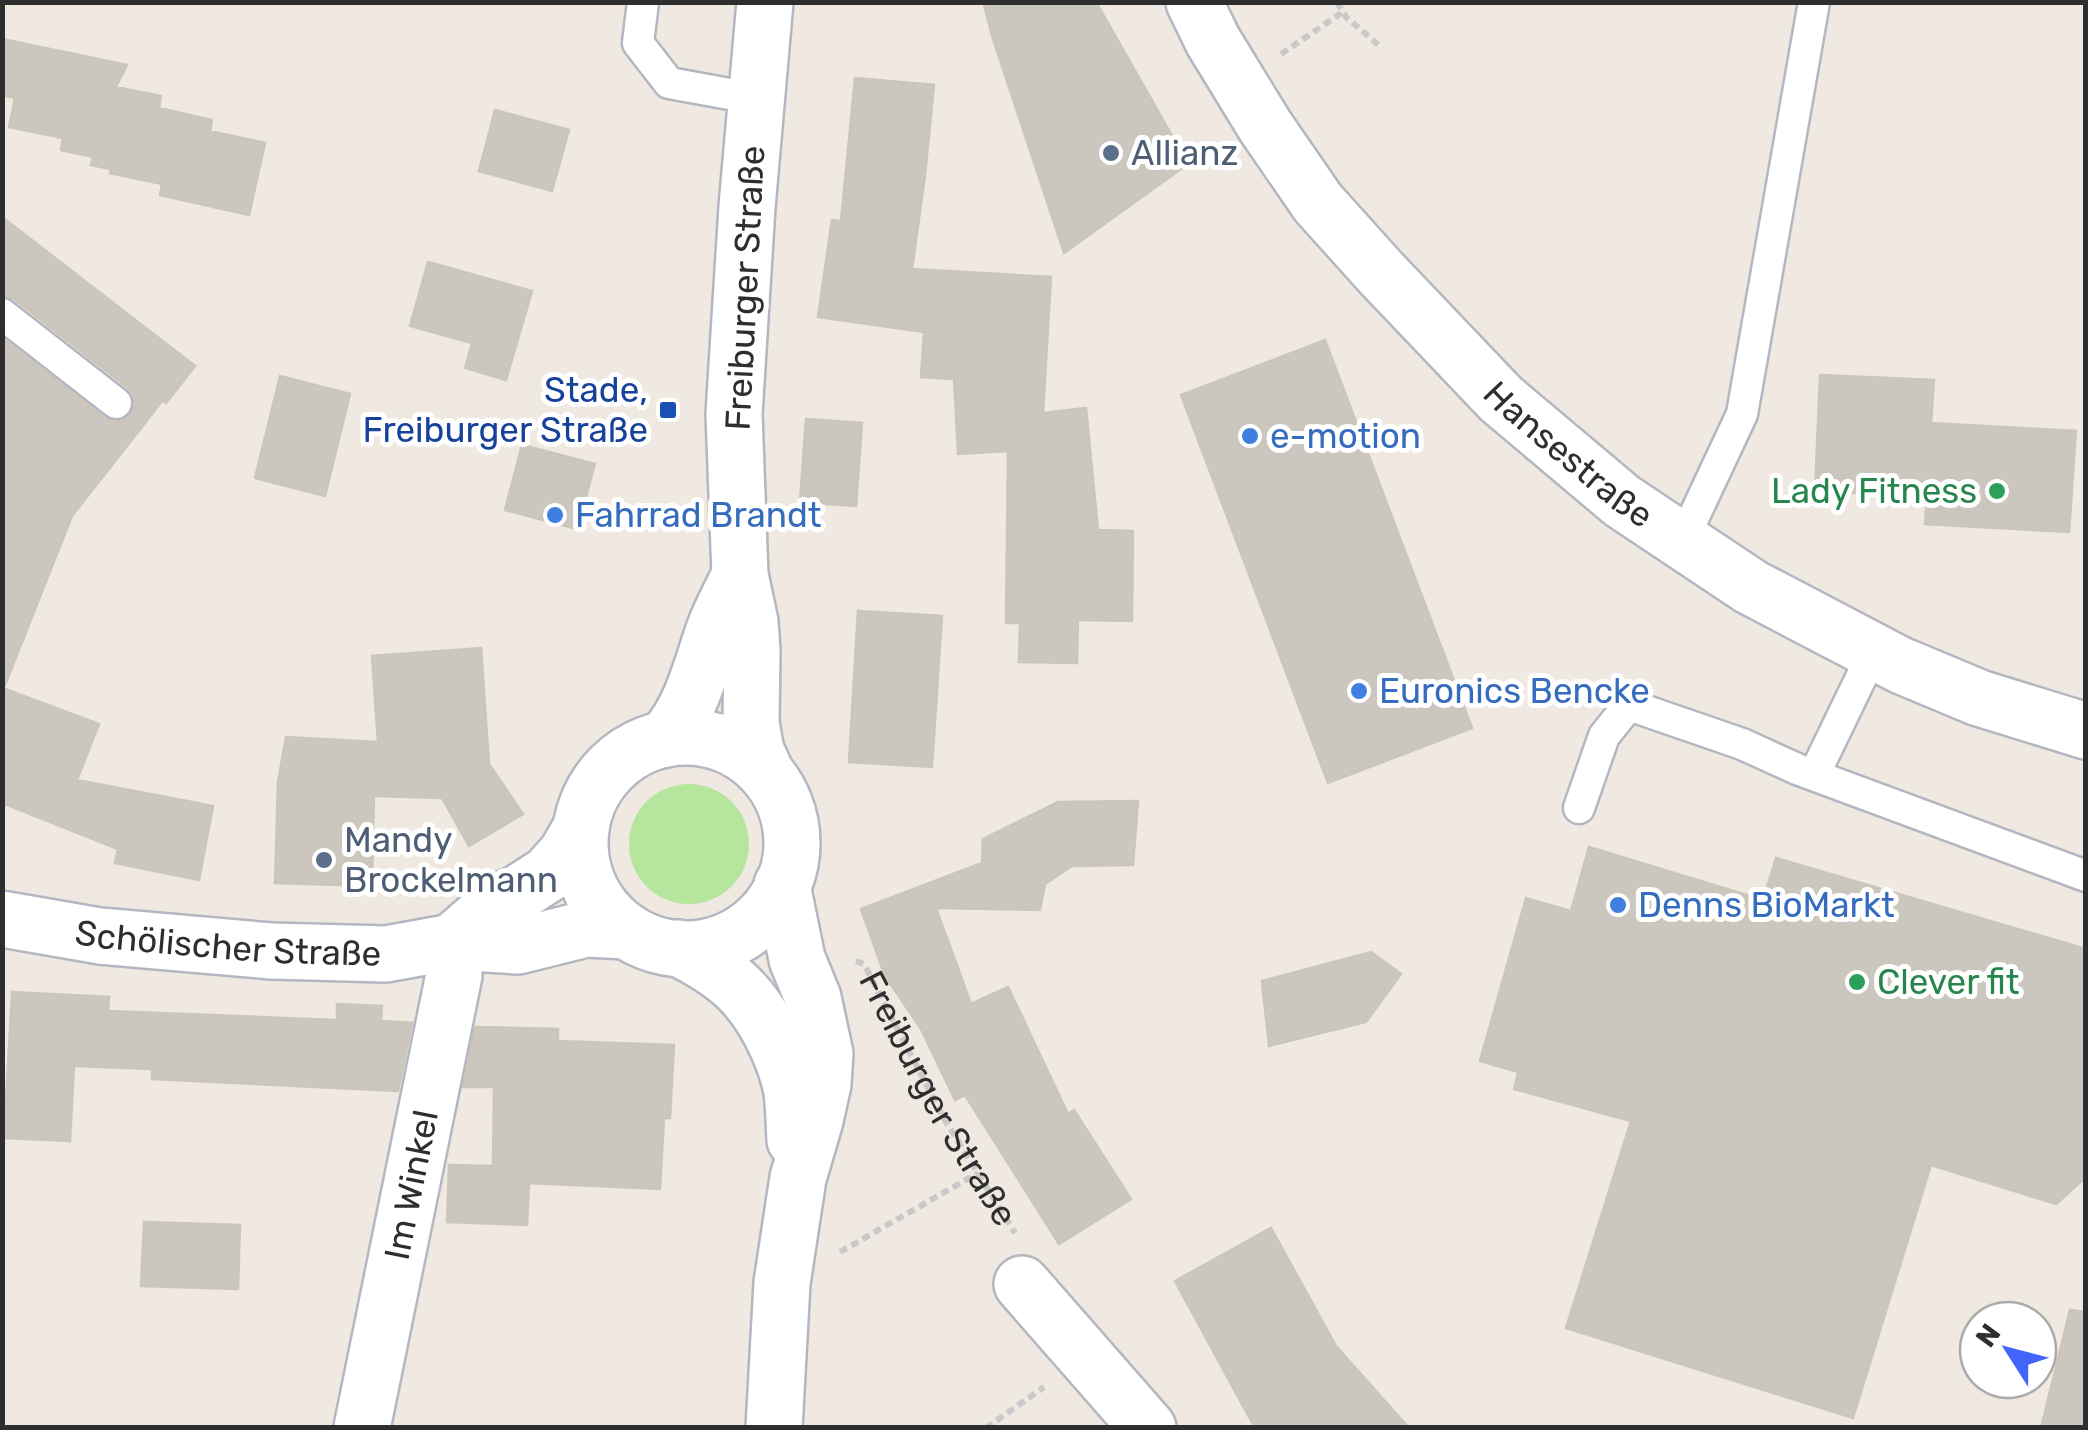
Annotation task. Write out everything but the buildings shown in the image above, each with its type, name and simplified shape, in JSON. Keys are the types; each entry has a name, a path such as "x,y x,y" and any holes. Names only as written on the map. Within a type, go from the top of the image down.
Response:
{"main road":[{"name":"Freiburger Straße","path":"765,2 734,414 740,575 750,622 751,723 756,751 766,774"},
{"name":"Hansestraße","path":"1194,2 1213,41 1318,203 1501,399 1622,500 1750,587 1874,651 1980,698 2086,732"},
{"name":"Freiburger Straße","path":"665,739 685,712 717,624 740,575"},
{"path":"452,942 497,903 558,865 582,828 596,788 610,770 634,750 665,739 696,738 725,744 766,774 783,801 791,832 790,865 765,913 740,934 710,946 678,948 656,944 627,931 603,909 591,890 582,860 582,828"},
{"path":"774,1428 782,1283 798,1178 815,1120 826,1054 813,998 792,942 782,885"},
{"name":"Schölischer Straße","path":"2,919 100,936 272,951 386,954 452,942 518,946 586,929 627,931"},
{"name":"Im Winkel","path":"362,1428 454,976 452,942"},
{"path":"678,948 730,978 749,997 771,1032 792,1092 798,1178"},
{"path":"1022,1284 1148,1428"}],"lane":[{"path":"643,2 638,43 669,83 757,99"},
{"path":"1682,542 1742,414 1814,2"},
{"path":"2,314 116,404"},
{"path":"1814,774 1874,651"},
{"path":"1579,808 1604,736 1630,705 2086,876"}],"path":[{"path":"1337,2 1382,48"},
{"path":"1285,52 1343,12"},
{"name":"Freiburger Straße","path":"807,986 855,960 864,964 943,1117 1018,1239 1022,1284"},
{"path":"839,1252 978,1173"},
{"path":"986,1428 1050,1382 1082,1353"}],"green space":[{"path":"689,784 712,789 731,802 744,821 749,844 744,867 731,886 712,899 689,904 666,899 647,886 634,867 629,844 634,821 647,802 666,789"}],"place":[{"name":"Allianz","path":"1111,153"},
{"name":"Stade, Freiburger Straße","path":"668,410"},
{"name":"e-motion","path":"1250,436"},
{"name":"Lady Fitness","path":"1997,491"},
{"name":"Fahrrad Brandt","path":"555,515"},
{"name":"Euronics Bencke","path":"1359,691"},
{"name":"Mandy Brockelmann","path":"324,860"},
{"name":"Denns BioMarkt","path":"1618,905"},
{"name":"Clever fit","path":"1857,982"}]}
